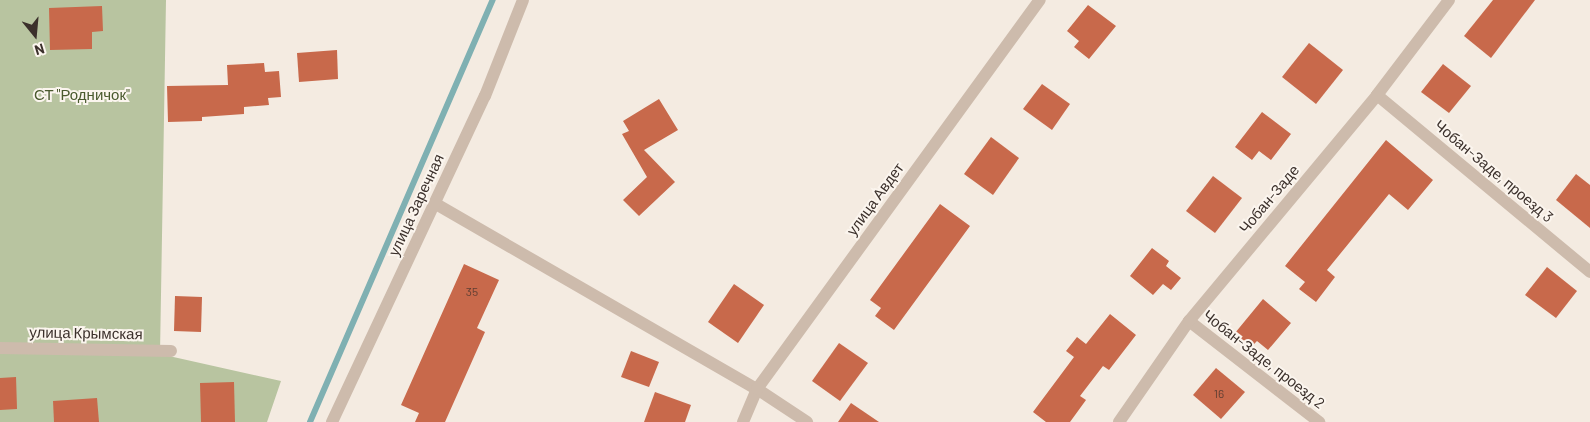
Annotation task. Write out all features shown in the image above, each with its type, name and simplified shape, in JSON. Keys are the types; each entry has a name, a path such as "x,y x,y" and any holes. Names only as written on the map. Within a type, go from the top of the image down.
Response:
{"street":[{"name":"улица Заречная","path":"332,422 436,204 484,96 522,0"},
{"name":"улица Авдет","path":"742,422 757,388 1040,0"},
{"name":"Чобан-Заде","path":"1119,422 1189,321 1377,95 1450,0"},
{"name":"Чобан-Заде, проезд 3","path":"1377,95 1590,272"},
{"path":"436,204 757,388 807,422"},
{"name":"Чобан-Заде, проезд 2","path":"1189,321 1319,422"},
{"name":"улица Крымская","path":"0,348 171,351"}],"green space":[{"name":"СТ \"Родничок\"","path":"0,0 166,0 160,354 281,381 267,422 0,422"}],"building":[{"path":"1493,0 1535,0 1491,58 1464,36"},
{"path":"1088,5 1116,26 1089,59 1074,47 1079,41 1067,31"},
{"path":"102,6 103,31 92,32 92,49 50,50 49,8"},
{"path":"1309,43 1343,70 1316,104 1282,77"},
{"path":"337,50 338,79 299,82 297,53"},
{"path":"264,63 265,72 279,71 281,97 268,98 269,105 244,107 244,114 202,117 202,121 168,122 167,86 228,85 227,65"},
{"path":"1443,64 1471,86 1449,113 1421,92"},
{"path":"1042,84 1070,104 1052,130 1023,109"},
{"path":"659,99 678,130 644,150 675,182 639,216 623,200 647,177 622,134 629,131 623,121"},
{"path":"1262,112 1291,134 1271,160 1259,151 1252,160 1235,147"},
{"path":"991,137 1019,158 993,195 964,174"},
{"path":"1386,140 1433,180 1408,210 1389,194 1327,270 1335,277 1316,302 1299,289 1305,282 1285,266"},
{"path":"1576,174 1590,185 1590,228 1556,200"},
{"path":"1213,176 1242,198 1215,233 1186,211"},
{"path":"940,204 970,226 894,330 875,316 881,308 870,300"},
{"path":"1152,248 1169,261 1166,266 1181,278 1171,290 1163,284 1153,295 1130,276"},
{"path":"464,264 499,280 477,328 485,332 445,422 415,422 419,413 401,405"},
{"path":"1547,267 1577,291 1556,318 1525,295"},
{"path":"734,284 764,305 738,343 708,322"},
{"path":"175,296 202,297 201,332 174,331"},
{"path":"1263,299 1291,323 1268,350 1257,341 1251,347 1235,333"},
{"path":"1110,314 1136,335 1109,370 1103,366 1080,396 1086,400 1070,422 1046,422 1033,412 1074,357 1066,351 1077,337 1086,344"},
{"path":"839,343 868,363 840,401 812,381"},
{"path":"631,351 659,362 649,387 621,377"},
{"path":"1216,368 1245,392 1221,419 1193,395"},
{"path":"16,377 17,409 0,410 0,378"},
{"path":"234,382 235,422 201,422 200,383"},
{"path":"655,392 691,405 685,422 644,422"},
{"path":"97,398 99,422 54,422 53,401"},
{"path":"851,403 879,422 838,422"}],"waterway":[{"path":"310,422 493,0"}]}
